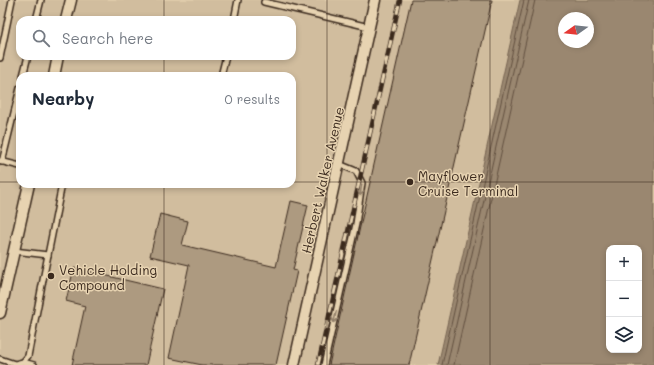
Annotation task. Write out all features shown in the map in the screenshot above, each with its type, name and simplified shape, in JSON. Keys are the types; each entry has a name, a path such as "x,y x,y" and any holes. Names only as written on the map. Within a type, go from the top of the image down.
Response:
{"street":[{"path":"67,16 71,0"},
{"name":"Herbert Walker Avenue","path":"294,365 375,0"},
{"path":"55,72 57,60"},
{"path":"0,313 28,188"}],"lane":[{"path":"0,58 12,0"},
{"path":"37,16 41,0"},
{"path":"235,16 238,0"},
{"path":"264,2 369,26"},
{"path":"24,72 27,60"},
{"path":"222,72 225,60"},
{"path":"16,104 1,162 16,165"},
{"path":"324,365 356,224 362,183 356,171 339,164"},
{"path":"23,362 28,356 61,188"},
{"path":"14,251 48,255"},
{"path":"0,359 15,364 23,362 34,365"}],"shaded area":[{"path":"0,0 520,0 438,365 0,365"}],"water":[{"path":"520,0 654,0 654,365 438,365"}],"building":[{"name":"Mayflower Cruise Terminal","path":"411,0 492,0 409,365 329,365"},
{"path":"291,201 308,205 293,270 297,271 276,365 202,365 169,358 189,265 150,256 160,214 188,221 182,245 276,267"},
{"path":"74,268 163,289 146,365 72,365 85,306 66,301"}],"railway":[{"path":"318,365 400,0"}],"place":[{"name":"Mayflower Cruise Terminal","path":"410,182"},
{"name":"Vehicle Holding Compound","path":"51,276"}]}
